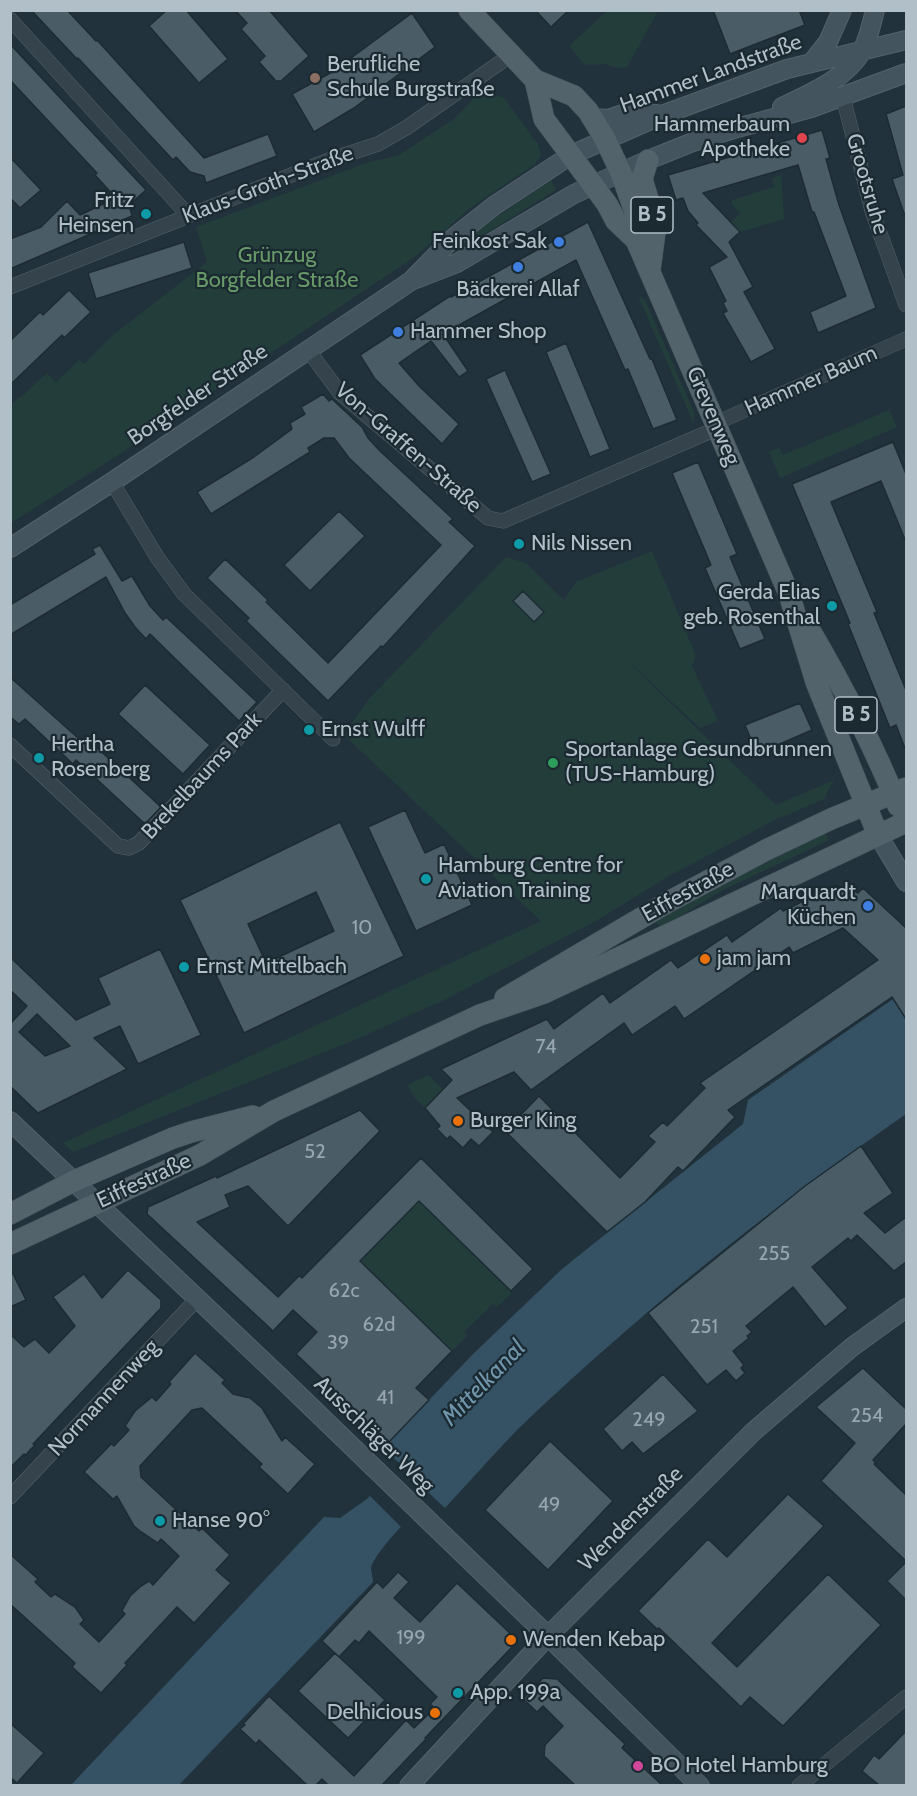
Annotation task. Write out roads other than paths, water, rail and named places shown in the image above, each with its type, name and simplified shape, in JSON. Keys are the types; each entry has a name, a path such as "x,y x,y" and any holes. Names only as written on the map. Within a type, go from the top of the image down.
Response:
{"main road":[{"name":"B 5","path":"468,10 535,80 574,96 592,118 604,163 571,155 544,119 535,80"},
{"name":"B 5","path":"644,162 642,179 656,225 650,270"},
{"name":"Grevenweg","path":"604,163 607,204 616,220 636,240 717,425 789,594 816,682 878,835"},
{"name":"Grevenweg","path":"604,163 635,212 636,240"},
{"name":"Grevenweg","path":"789,594 900,791 906,823"},
{"name":"Eiffestraße","path":"480,1015 518,989 696,887 766,850 900,791"},
{"name":"Eiffestraße","path":"10,1245 200,1155 273,1111 480,1015 544,993 906,823"},
{"name":"Eiffestraße","path":"10,1214 74,1181 191,1132 273,1111"}],"street":[{"path":"813,61 828,42 842,10"},
{"path":"571,155 604,163 644,162 736,128 829,83 862,52 875,10"},
{"path":"10,19 188,215"},
{"name":"Hammer Landstraße","path":"604,163 631,128 662,115 813,61 862,52 906,40"},
{"name":"Klaus-Groth-Straße","path":"10,287 329,160 378,144 406,128 511,55"},
{"path":"736,128 812,108 906,73"},
{"name":"Grootsruhe","path":"843,97 872,211 906,305"},
{"path":"592,118 608,119 626,113 662,115"},
{"path":"555,135 604,163"},
{"name":"Borgfelder Straße","path":"10,548 411,281 453,238 495,205 571,155"},
{"name":"Borgfelder Straße","path":"411,281 457,263 604,163"},
{"name":"Hammer Baum","path":"717,425 906,339"},
{"name":"Von-Graffen-Straße","path":"308,350 340,393 488,518 503,521 717,425"},
{"path":"112,482 157,556 184,594 333,739"},
{"name":"Brekelbaums Park","path":"10,746 118,846 129,848 139,843 283,690"},
{"name":"Grevenweg","path":"878,835 906,882"},
{"name":"Ausschläger Weg","path":"10,1121 198,1298 700,1785"},
{"name":"Normannenweg","path":"10,1497 198,1298"},
{"name":"Wendenstraße","path":"409,1785 548,1636 754,1431 852,1347 906,1308"},
{"path":"799,1785 906,1697"}],"water":[{"name":"Mittelkanal","path":"906,990 906,1114 754,1225 656,1305 516,1431 445,1508 431,1495 398,1530 374,1561 371,1568 373,1582 179,1785 70,1786 324,1517 340,1518 367,1499 400,1464 384,1448 389,1442 473,1354 562,1269 743,1124 748,1100"}],"place":[{"name":"Berufliche Schule Burgstraße","path":"315,78"},
{"name":"Hammerbaum Apotheke","path":"802,138"},
{"name":"Fritz Heinsen","path":"146,214"},
{"name":"Feinkost Sak","path":"559,242"},
{"name":"Bäckerei Allaf","path":"518,267"},
{"name":"Hammer Shop","path":"398,332"},
{"name":"Nils Nissen","path":"519,544"},
{"name":"Gerda Elias geb. Rosenthal","path":"832,606"},
{"name":"Ernst Wulff","path":"309,730"},
{"name":"Hertha Rosenberg","path":"39,758"},
{"name":"Sportanlage Gesundbrunnen (TUS-Hamburg)","path":"553,763"},
{"name":"Hamburg Centre for Aviation Training","path":"426,879"},
{"name":"Marquardt Küchen","path":"868,906"},
{"name":"jam jam","path":"705,959"},
{"name":"Ernst Mittelbach","path":"184,967"},
{"name":"Burger King","path":"458,1121"},
{"name":"Hanse 90°","path":"160,1521"},
{"name":"Wenden Kebap","path":"511,1640"},
{"name":"App. 199a","path":"458,1693"},
{"name":"Delhicious","path":"435,1713"},
{"name":"BO Hotel Hamburg","path":"638,1766"}],"park label":[{"name":"Grünzug Borgfelder Straße","path":"277,268"}]}
